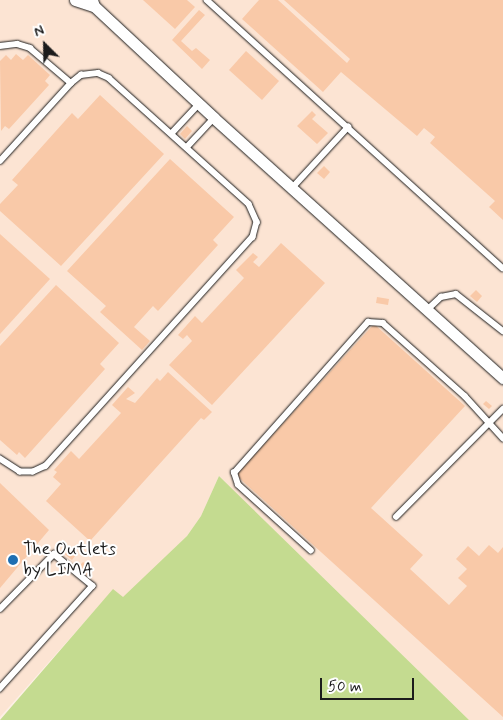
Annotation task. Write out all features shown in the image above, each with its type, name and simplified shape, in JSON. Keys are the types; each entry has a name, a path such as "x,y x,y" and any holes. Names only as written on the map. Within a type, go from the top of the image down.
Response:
{"street":[{"path":"76,0 93,3 214,118 503,378"}],"lane":[{"path":"207,0 503,268"},
{"path":"0,46 17,44 30,48 71,83"},
{"path":"0,161 71,83 87,73 103,74 187,147 252,208 257,222 253,237 46,466 32,472 20,472 0,459"},
{"path":"172,134 199,104"},
{"path":"187,147 214,118"},
{"path":"292,188 348,127"},
{"path":"427,310 441,298 456,294 503,331"},
{"path":"311,551 238,485 234,473 365,325 376,320 383,323 465,396 488,424 503,438"},
{"path":"396,517 503,409"},
{"path":"0,609 54,554 93,586 0,689"}],"shaded area":[{"path":"0,0 503,0 503,720 469,720 219,476 201,516 187,536 123,598 113,590 0,717"}],"green space":[{"path":"219,476 469,720 0,720 113,589 123,597 187,536 201,516"}],"building":[{"path":"143,0 187,0 195,7 175,29"},
{"path":"259,0 278,0 347,63 350,59 284,0 503,0 503,220 489,207 495,201 430,143 435,137 424,128 417,136 341,72 323,92 242,19"},
{"path":"199,10 205,15 181,41 192,51 196,48 210,60 202,69 172,40"},
{"path":"246,51 279,81 262,100 229,70"},
{"path":"16,54 23,60 28,55 50,75 45,81 49,85 9,129 5,126 1,131 0,61 6,55 11,60"},
{"path":"100,95 164,154 61,266 0,211 0,204 18,185 12,180 72,113 78,119"},
{"path":"312,111 316,115 312,119 328,133 317,144 297,126"},
{"path":"187,126 192,131 185,139 180,134"},
{"path":"170,159 234,217 213,240 218,245 158,311 153,306 134,327 150,341 142,350 100,312 106,306 67,271"},
{"path":"324,166 330,172 324,179 317,173"},
{"path":"0,234 50,279 0,334"},
{"path":"281,243 325,283 212,405 169,365 192,341 187,335 183,339 178,335 195,316 202,323 244,278 236,270 253,253 258,257 253,262 259,267"},
{"path":"56,285 119,343 100,364 105,369 25,458 19,452 17,455 0,440 0,346"},
{"path":"476,290 482,296 477,302 470,296"},
{"path":"377,297 389,299 388,305 376,303"},
{"path":"374,324 465,406 371,508 423,555 410,569 449,605 467,586 458,578 467,569 456,559 468,546 479,556 489,545 498,553 503,547 503,717 236,475"},
{"path":"168,372 212,412 204,420 201,418 90,541 46,501 61,484 53,477 57,472 54,470 71,451 79,459 121,413 112,405 128,387 135,393 126,399 135,403 157,378 160,381"},
{"path":"486,401 492,406 489,409 483,404"},
{"name":"The Outlets by LIMA","path":"0,483 49,530 0,588"},
{"path":"66,548 75,556 72,560 62,552"},
{"path":"83,562 92,569 87,575 78,567"}],"place":[{"name":"The Outlets by LIMA","path":"13,560"}]}
